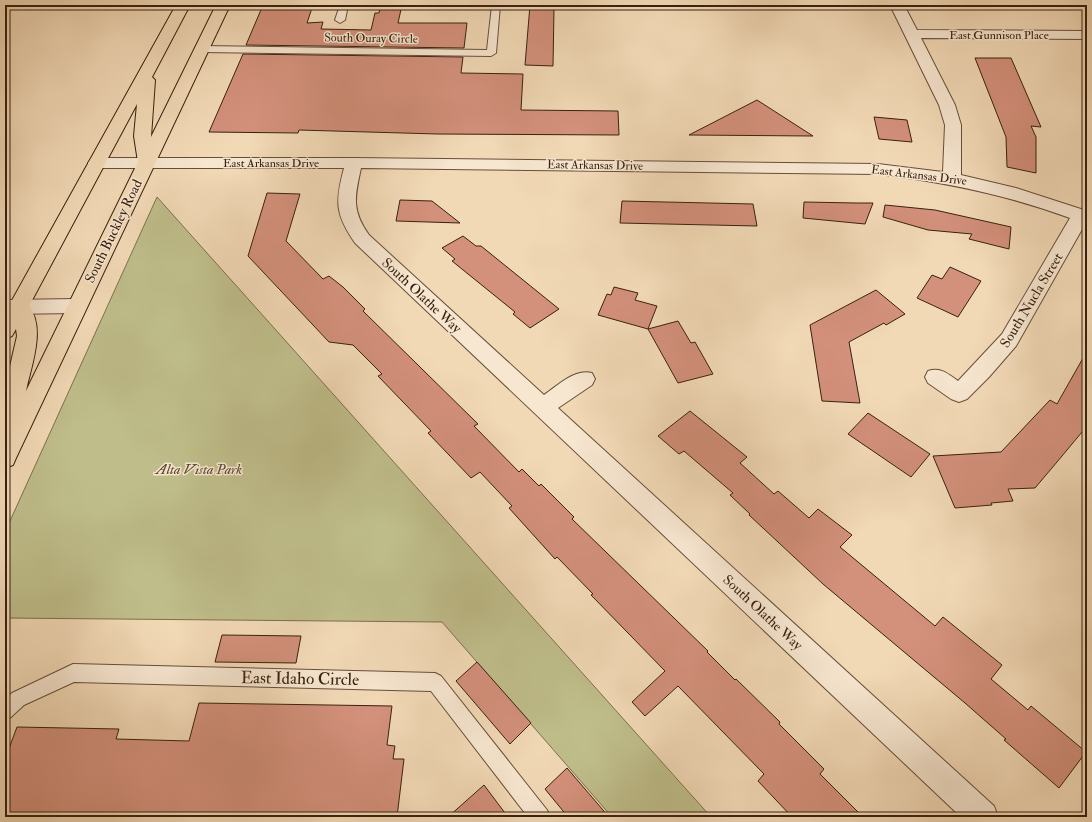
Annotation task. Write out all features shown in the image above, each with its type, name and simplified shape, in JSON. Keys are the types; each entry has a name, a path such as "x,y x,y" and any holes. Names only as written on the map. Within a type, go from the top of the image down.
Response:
{"main road":[{"path":"5,331 12,307 97,163 182,5"},
{"path":"213,5 213,26"},
{"name":"South Buckley Road","path":"5,458 223,5"},
{"path":"147,162 142,136 148,68"},
{"path":"5,437 27,336 25,316 12,307"}],"street":[{"path":"897,5 947,105 953,125 952,178"},
{"name":"East Gunnison Place","path":"911,34 1087,36"},
{"name":"East Arkansas Drive","path":"97,163 354,163 849,168 915,172 952,178 1028,197 1084,217"},
{"name":"South Olathe Way","path":"354,163 347,194 346,211 350,225 362,239 983,817"},
{"name":"South Nucla Street","path":"936,377 959,392 982,371 1009,340 1084,217"},
{"path":"12,307 77,306"},
{"path":"543,408 584,379"}],"lane":[{"name":"South Ouray Circle","path":"340,20 344,5"},
{"name":"South Ouray Circle","path":"202,49 491,53 496,5"},
{"name":"East Idaho Circle","path":"5,711 18,698 73,672 435,682 540,817"}],"green space":[{"name":"Alta Vista Park","path":"157,197 711,817 612,817 442,622 5,618 5,532"}],"building":[{"path":"263,5 313,5 307,23 323,22 321,29 371,30 375,13 379,13 381,5 402,5 398,23 467,23 464,48 246,45"},
{"path":"530,5 551,5 551,8 554,9 553,66 525,65"},
{"path":"243,54 463,57 461,73 523,74 521,110 618,111 619,135 437,134 299,130 298,133 209,132"},
{"path":"975,58 1011,58 1041,127 1031,126 1036,137 1036,173 1007,167 1006,137"},
{"path":"757,100 813,136 689,135"},
{"path":"874,117 907,120 912,142 879,139"},
{"path":"267,193 300,194 286,241 323,279 329,276 343,287 365,309 363,311 478,424 474,426 519,472 522,469 539,486 541,484 574,517 572,519 708,651 707,652 735,680 736,679 780,722 779,724 824,769 820,774 863,817 792,817 758,781 764,774 678,686 645,716 632,702 665,671 591,595 593,594 557,557 555,559 509,508 512,506 480,472 471,478 428,433 431,431 378,376 382,374 353,345 329,342 248,256"},
{"path":"400,200 432,201 460,223 396,221"},
{"path":"622,201 753,204 757,226 620,223"},
{"path":"804,202 873,203 865,224 803,218"},
{"path":"885,205 935,210 1011,227 1009,249 969,239 972,234 928,230 883,217"},
{"path":"463,236 476,246 481,246 559,309 530,328 513,314 515,312 452,261 455,259 442,248"},
{"path":"950,267 981,281 958,317 917,298 932,275 942,279"},
{"path":"614,287 638,293 635,300 657,306 648,329 598,315 607,294 611,295"},
{"path":"876,290 905,314 886,325 884,323 849,342 860,403 822,401 810,325"},
{"path":"678,321 691,343 695,342 713,374 678,383 648,329"},
{"path":"1087,351 1087,426 1057,462 1035,488 1008,489 1013,501 991,503 992,505 955,508 933,456 1001,452 1050,400 1057,404"},
{"path":"690,411 747,457 740,463 774,494 778,491 809,518 818,509 852,535 840,547 935,626 943,617 1002,665 991,679 1028,710 1031,706 1086,752 1059,788 1004,740 1006,739 965,703 823,584 749,515 750,514 730,495 733,493 684,451 679,454 658,436"},
{"path":"868,413 930,454 911,477 848,434"},
{"path":"222,635 301,636 296,663 215,662"},
{"path":"477,662 531,723 510,744 456,681"},
{"path":"199,703 392,706 387,745 395,746 393,759 404,759 397,817 5,817 5,759 17,727 119,729 116,739 189,741"},
{"path":"567,768 609,817 568,817 545,789"},
{"path":"484,785 508,817 448,817"}]}
